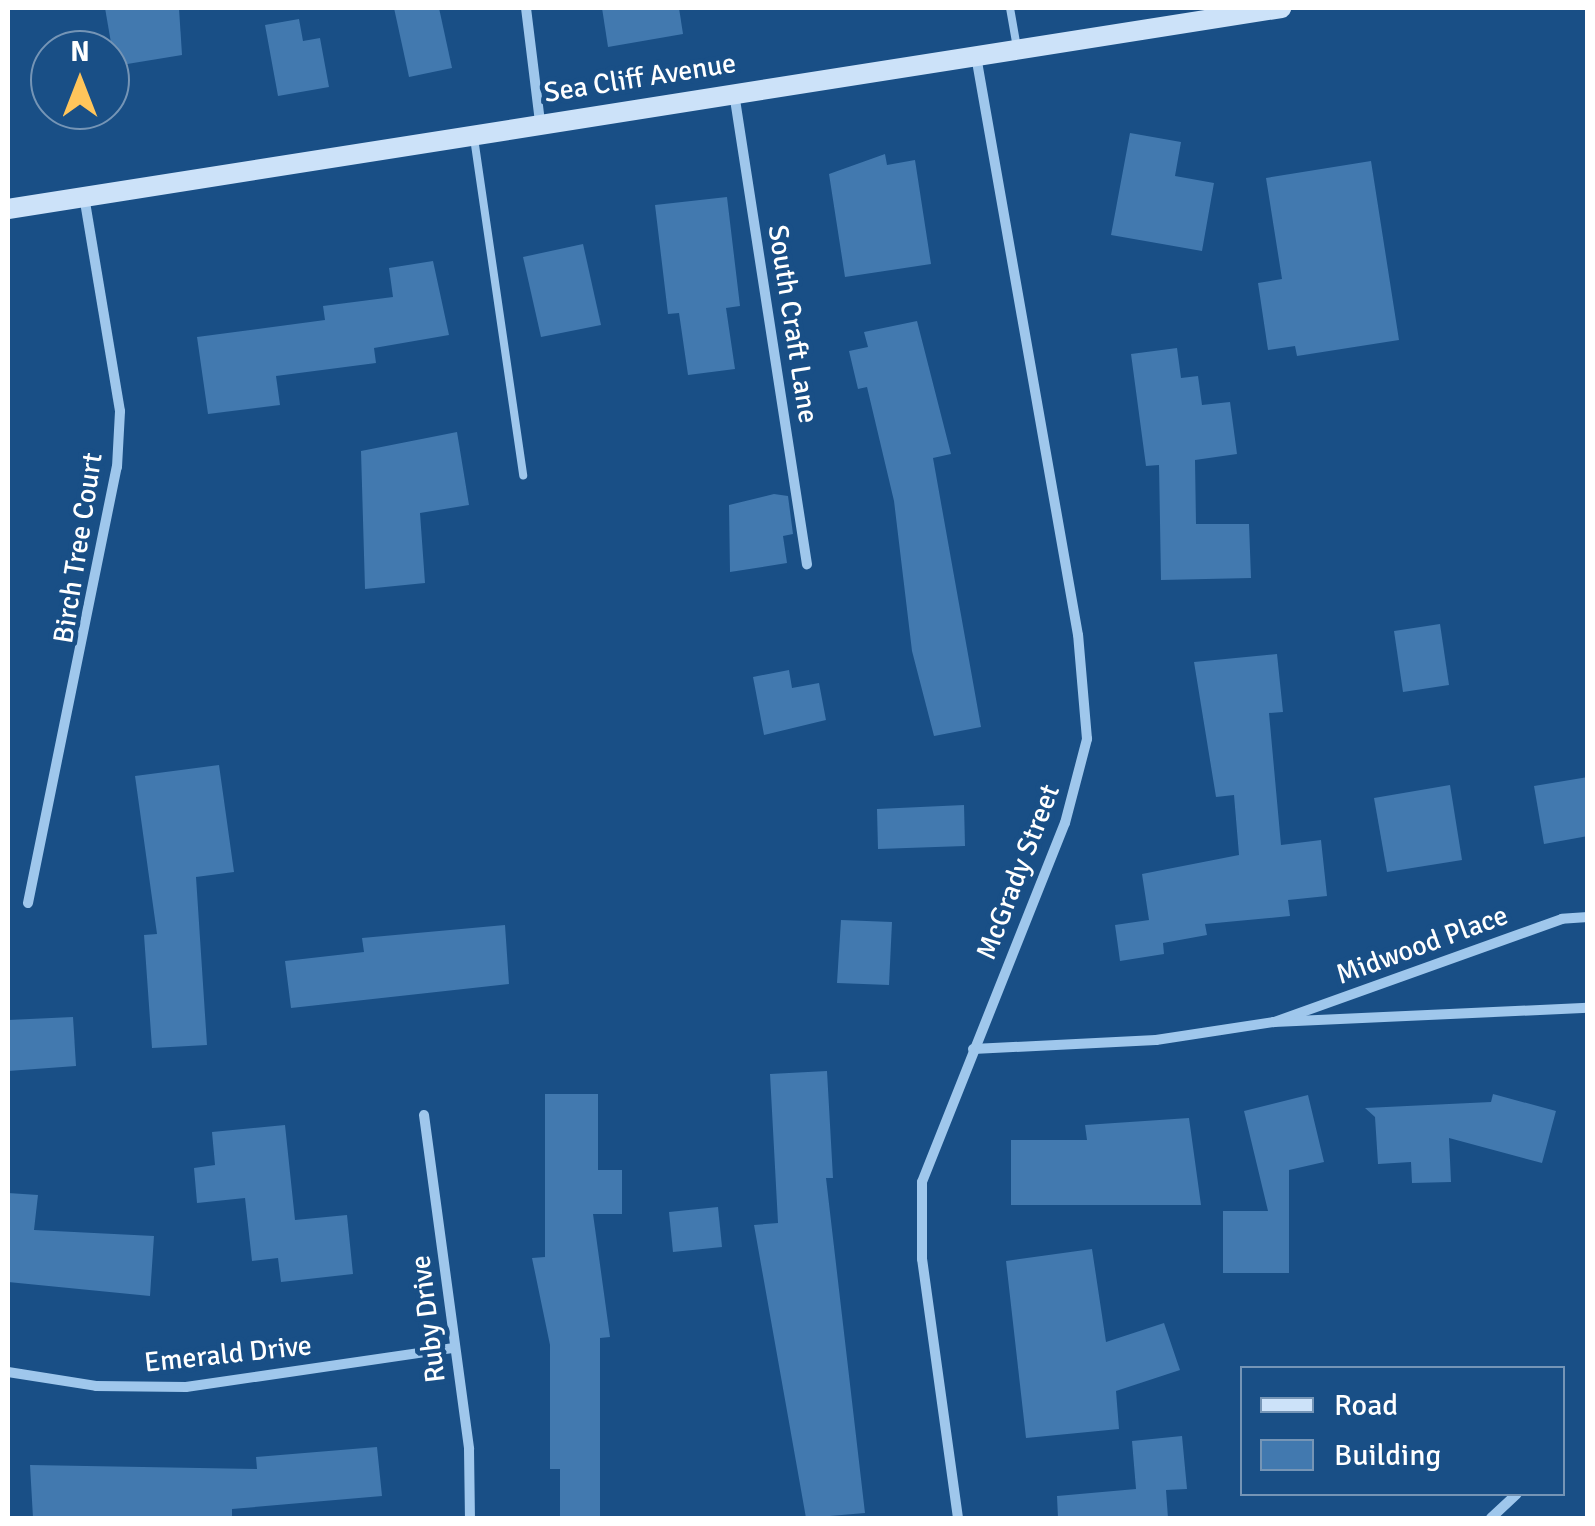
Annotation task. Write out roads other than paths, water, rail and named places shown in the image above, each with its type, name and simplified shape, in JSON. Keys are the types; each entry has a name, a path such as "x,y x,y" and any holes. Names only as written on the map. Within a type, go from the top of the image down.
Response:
{"street":[{"path":"526,8 540,122"},
{"name":"Sea Cliff Avenue","path":"8,209 473,132 1282,8"},
{"name":"McGrady Street","path":"958,1518 922,1259 922,1182 1065,823 1086,739 1078,635 976,54"},
{"name":"South Craft Lane","path":"734,92 807,564"},
{"name":"Birch Tree Court","path":"28,904 117,467 120,411 84,198"},
{"name":"Midwood Place","path":"1274,1022 1562,919 1588,917"},
{"name":"Midwood Place","path":"973,1049 1156,1040 1274,1022 1588,1008"},
{"name":"Ruby Drive","path":"424,1114 452,1348 469,1449 470,1518"},
{"name":"Emerald Drive","path":"8,1372 96,1386 186,1387 452,1348"},
{"path":"1491,1518 1515,1496"}],"lane":[{"path":"1010,8 1017,48"},
{"path":"473,132 524,475"}]}
